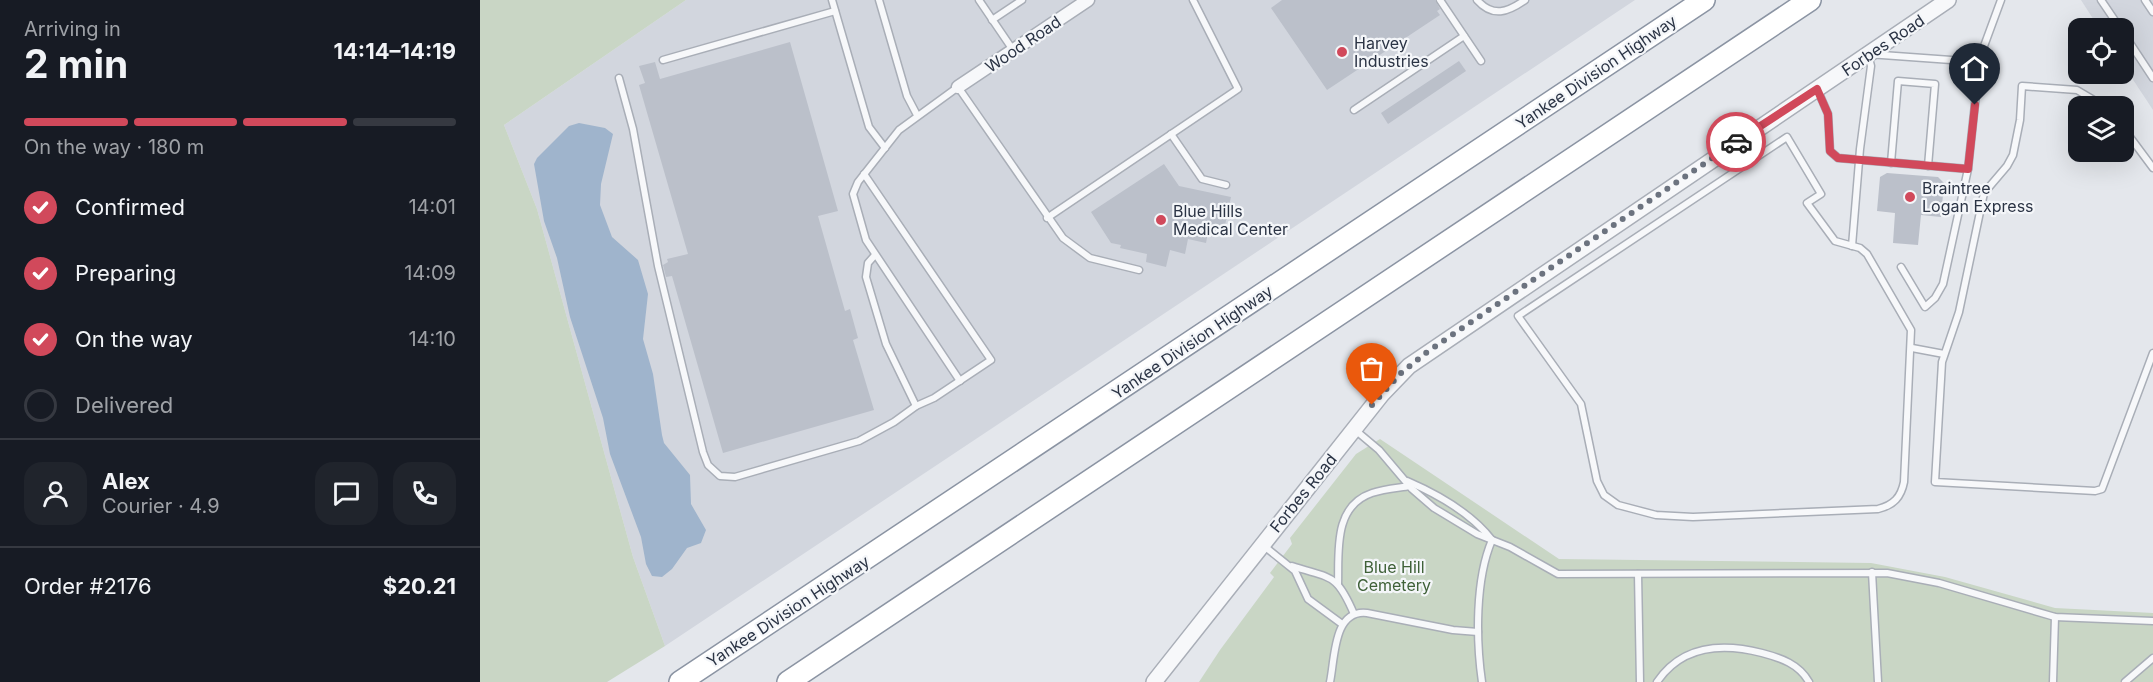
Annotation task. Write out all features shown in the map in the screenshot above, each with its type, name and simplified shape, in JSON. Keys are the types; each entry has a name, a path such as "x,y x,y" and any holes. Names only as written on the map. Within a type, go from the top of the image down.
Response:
{"highway":[{"name":"Yankee Division Highway","path":"680,682 1704,0"},
{"path":"788,682 1810,0"}],"street":[{"name":"Wood Road","path":"958,87 1088,0"},
{"name":"Forbes Road","path":"1154,682 1261,544 1391,383 1427,352 1948,0"}],"lane":[{"path":"832,0 869,127 885,148"},
{"path":"879,0 907,96 917,115"},
{"path":"979,0 1013,50"},
{"path":"992,20 1022,0"},
{"path":"1047,218 1238,89 1193,0"},
{"path":"1440,0 1481,61"},
{"path":"1477,0 1487,9 1501,12 1511,10 1525,0"},
{"path":"1901,267 1925,307 1938,294 1944,278 1968,169 1979,62 2001,0"},
{"path":"2102,0 2114,18"},
{"path":"2145,0 2153,12"},
{"path":"663,60 835,11"},
{"path":"1354,110 1464,36"},
{"path":"2134,49 2153,78"},
{"path":"1852,246 1859,160 1871,66 1868,54 1979,62"},
{"path":"619,78 633,129 656,258 672,327 705,457 712,469 720,476 730,478 852,444 894,422 916,406 934,399 991,360 864,174"},
{"path":"1891,163 1898,81 1935,84 1928,166"},
{"path":"2087,96 2077,90 2022,86 2020,120 2013,155 1984,193 1959,312 1944,354 1935,482 2095,491 2102,489 2107,482 2153,353"},
{"path":"960,381 875,255 864,236 853,198 855,186 899,130 958,87 1063,238 1082,254 1098,261 1138,270"},
{"path":"1817,89 1828,114 1830,151 1838,158 1968,169"},
{"path":"1171,134 1202,179 1226,185"},
{"path":"1787,136 1821,194 1807,203 1835,241 1867,254 1911,330 1912,348 1904,482 1901,494 1894,502 1878,509 1705,517 1668,516 1625,508 1604,495 1597,482 1581,404 1518,316 1787,136"},
{"path":"2134,142 2153,168"},
{"path":"875,255 868,263 866,277 886,344 916,406"},
{"path":"1912,348 1944,354"},
{"path":"1354,429 1379,450 1434,508 1469,530 1558,574 1872,572 1940,583 2055,617 2153,621"},
{"path":"1338,584 1339,544 1343,519 1353,506 1371,494 1408,483 1431,493 1475,522 1492,540"},
{"path":"1482,682 1478,632 1483,570 1492,540"},
{"path":"1261,544 1291,566 1321,573 1338,584 1354,614"},
{"path":"1291,566 1308,599 1342,624"},
{"path":"1872,572 1878,682"},
{"path":"1638,574 1640,682"},
{"path":"1330,682 1342,624 1354,614 1367,613 1453,630 1478,632"},
{"path":"2053,682 2055,617"},
{"path":"1657,682 1665,671 1681,659 1716,646 1741,648 1780,658 1800,669 1809,682"},
{"path":"2125,682 2153,658"}],"shaded area":[{"path":"686,0 1635,0 665,646 633,557 537,209 504,125"},
{"path":"2081,0 2153,0 2153,110 2134,81 2134,18 2093,18"}],"green space":[{"path":"480,0 686,0 504,125 537,209 633,557 665,646 607,682 480,682"},
{"name":"Blue Hill Cemetery","path":"1380,439 1559,559 1871,563 1945,577 2055,608 2153,613 2153,682 1199,682 1274,577 1270,573 1292,544 1290,538 1356,454"}],"water":[{"path":"579,123 605,128 613,134 601,184 600,205 612,237 638,260 648,294 643,339 653,374 664,443 690,475 691,504 706,530 701,543 687,548 672,569 662,577 652,576 646,564 641,537 610,454 603,418 570,317 557,258 544,221 534,164 537,158 569,126"}],"building":[{"name":"Harvey Industries","path":"1282,0 1435,0 1440,9 1437,11 1440,15 1327,90 1271,8"},
{"path":"790,42 838,211 818,216 845,311 850,309 858,338 853,340 874,410 723,453 672,276 666,277 663,265 668,262 667,259 688,254 639,85 645,83 639,66 655,62 660,79"},
{"path":"1459,61 1466,71 1388,124 1381,113"},
{"name":"Blue Hills Medical Center","path":"1164,164 1179,186 1231,197 1224,230 1209,227 1206,243 1188,239 1185,254 1170,250 1166,267 1146,262 1147,254 1120,248 1121,245 1111,243 1091,212"},
{"name":"Braintree Logan Express","path":"1887,173 1938,177 1944,183 1941,217 1921,215 1918,245 1893,243 1895,213 1877,211 1880,177"}],"way so far":[{"path":"1372,405 1400,374 1427,352 1736,142"}],"place":[{"name":"Harvey Industries","path":"1342,52"},
{"name":"Braintree Logan Express","path":"1910,197"},
{"name":"Blue Hills Medical Center","path":"1161,220"}],"route":[{"path":"1736,142 1817,89 1828,114 1830,151 1838,158 1968,169 1975,105"}]}
